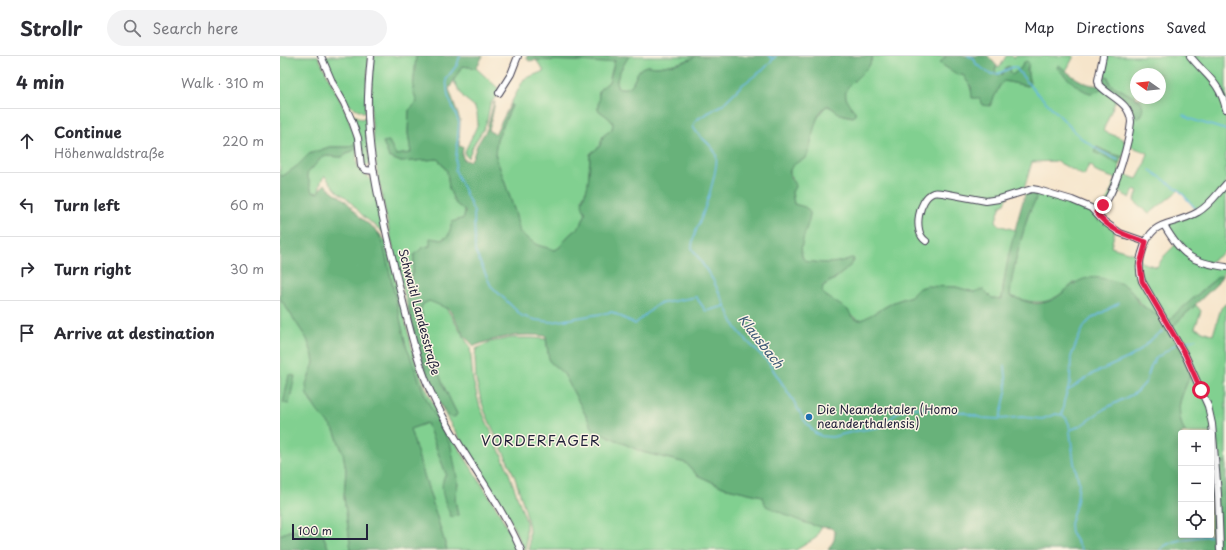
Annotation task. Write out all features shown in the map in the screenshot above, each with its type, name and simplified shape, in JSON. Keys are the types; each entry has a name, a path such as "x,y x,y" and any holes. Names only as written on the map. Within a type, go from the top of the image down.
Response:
{"street":[{"path":"321,56 333,84 344,103 358,138 362,166 365,169 374,171"},
{"name":"Schwaitl Landesstraße","path":"371,56 368,88 368,116 374,171 387,235 417,357 426,381 443,417 502,511 521,550"},
{"path":"499,93 511,74 518,56"},
{"path":"1096,212 1106,202 1113,188 1123,157 1131,122 1131,116 1128,109 1099,85 1098,80 1103,56"},
{"path":"1190,56 1216,83 1224,99 1226,109"},
{"path":"1220,550 1218,494 1212,424 1208,406 1185,354 1142,281 1140,264 1146,242 1152,231 1198,212 1226,184"},
{"path":"926,241 920,234 919,218 923,204 928,196 933,193 943,193 986,201 1000,199 1032,189 1072,200 1091,208 1102,220 1122,234 1146,242"},
{"path":"1164,225 1178,246 1190,258 1206,264 1226,267"}],"green space":[{"path":"280,56 318,56 347,114 357,143 348,147 329,147 309,154 297,166 283,176 280,175"},
{"path":"323,56 369,56 365,113 347,104 335,83"},
{"path":"374,56 416,56 413,90 417,102 409,110 408,133 411,153 396,155 389,142 383,142 389,157 401,162 438,159 447,171 449,188 455,203 465,211 464,218 452,222 449,235 422,249 414,255 408,296 413,328 421,355 431,383 457,414 444,387 428,344 429,341 420,308 423,304 429,301 435,302 447,309 470,347 473,380 480,407 506,465 526,521 526,550 524,550 507,514 447,418 428,380 419,356 390,235 377,171 371,116 371,88"},
{"path":"416,56 483,56 476,68 462,66 449,89 460,120 459,146 463,147 462,155 464,160 469,161 473,157 477,145 487,129 494,102 489,131 495,134 510,105 512,105 497,139 495,154 515,212 520,233 537,245 555,250 560,247 568,236 581,225 586,213 583,209 582,201 588,183 590,154 600,146 603,136 612,129 613,123 598,110 599,90 609,82 615,60 603,63 580,61 529,61 527,56 629,56 617,79 617,87 624,88 632,85 640,69 644,67 657,67 682,62 696,56 873,56 869,66 847,88 846,91 847,100 855,111 855,115 853,117 840,114 829,106 826,106 818,116 806,158 799,161 791,168 790,171 791,179 795,186 792,192 794,204 805,207 810,212 802,245 802,257 808,262 824,263 833,263 851,258 854,259 845,271 823,286 822,292 848,310 854,319 858,320 862,320 894,302 911,296 919,288 927,286 956,287 974,292 983,289 992,298 1002,299 1008,259 1025,191 1032,189 1036,198 1028,215 1020,245 1010,296 1030,302 1042,303 1057,297 1075,283 1090,278 1100,278 1124,285 1133,292 1139,303 1165,319 1168,323 1175,314 1219,276 1222,276 1217,284 1171,328 1193,374 1190,375 1179,405 1181,423 1184,430 1178,430 1178,538 1214,538 1214,457 1215,461 1226,462 1226,550 828,550 834,540 835,532 831,528 798,520 766,506 762,496 723,487 697,475 686,463 642,452 593,429 564,374 549,361 546,336 509,336 474,346 465,337 449,309 429,301 423,304 421,309 429,341 428,344 444,387 457,414 455,417 451,418 436,396 429,379 412,325 408,295 414,255 422,248 430,246 430,238 442,240 449,235 452,222 464,218 465,211 455,203 449,188 447,171 438,159 401,162 389,157 383,142 389,141 396,155 411,153 408,133 409,110 417,102 413,90"},
{"path":"629,56 696,56 682,62 657,67 644,67 640,69 632,85 624,88 617,87 617,79"},
{"path":"873,56 945,56 945,58 939,63 963,75 969,84 972,93 979,98 981,103 990,106 1000,85 1004,81 1028,86 1028,67 1024,62 1021,68 1012,75 1010,74 1008,66 1001,75 999,76 997,74 995,71 996,67 1000,67 1006,56 1012,56 1014,58 1016,56 1074,56 1066,71 1059,65 1057,68 1075,84 1102,88 1116,99 1103,131 1123,139 1126,144 1131,116 1139,104 1166,104 1166,68 1130,68 1130,95 1110,84 1108,76 1104,77 1106,56 1226,56 1226,251 1207,264 1226,267 1222,276 1205,287 1167,323 1165,319 1144,307 1136,297 1075,282 1059,295 1045,301 1030,301 1009,296 1014,268 1024,230 1036,199 1032,189 1091,208 1115,230 1111,247 1141,256 1140,262 1157,267 1164,256 1176,244 1164,225 1198,212 1179,190 1149,214 1134,201 1138,192 1134,190 1130,198 1119,192 1111,206 1106,202 1116,179 1096,172 1092,166 1089,165 1084,176 1056,161 1032,162 1024,189 1008,196 1005,203 1001,205 996,220 998,225 1015,230 1003,286 1002,299 992,298 983,289 974,292 956,287 919,288 911,296 894,302 862,320 856,319 821,292 823,286 835,279 851,265 854,261 853,258 833,263 808,263 802,256 801,243 810,215 808,209 794,204 792,192 794,185 790,174 791,167 795,163 806,158 816,122 827,106 844,115 853,117 855,115 855,111 850,106 846,97 847,88 869,66","holes":["1127,145 1148,153 1144,166 1137,179 1126,175 1124,171 1119,170 1120,165 1097,147 1109,153 1123,157"]},
{"path":"945,56 988,56 997,66 995,71 999,76 1008,66 1011,67 1010,72 1012,75 1021,68 1024,62 1027,61 1029,63 1027,71 1030,83 1028,86 1004,81 1000,85 990,106 982,105 979,98 972,98 971,87 963,75 958,75 939,63 945,58"},
{"path":"615,59 609,82 599,90 598,110 613,123 612,130 603,136 600,146 590,154 588,186 582,199 586,213 581,225 568,236 560,247 555,250 537,245 519,233 515,212 495,154 497,139 512,106 510,105 524,79 544,71 536,60 580,61"},
{"path":"1058,65 1077,79 1094,85 1099,85 1098,79 1108,76 1110,84 1130,95 1130,104 1142,104 1143,108 1140,117 1138,119 1131,116 1130,112 1102,88 1092,93 1086,92 1073,83 1057,68"},
{"path":"462,66 476,68 500,90 490,105 487,121 468,158 465,155 465,151 478,124 477,113 474,106 464,98 453,80"},
{"path":"352,114 362,119 365,116 370,163 367,166 363,164"},
{"path":"357,143 357,148 342,157 323,156 307,174 312,192 318,193 325,184 328,188 345,200 361,218 377,231 383,243 406,345 425,396 451,446 458,483 455,499 458,516 451,517 442,490 443,479 446,474 427,423 410,429 447,550 351,550 344,497 346,470 343,453 334,430 318,412 307,395 306,384 314,363 313,356 307,339 280,298 280,175 283,176 297,166 309,154 329,147 348,147"},
{"path":"1097,147 1109,153 1123,157 1120,165 1094,152"},
{"path":"357,148 358,168 374,184 384,233 363,216 347,198 337,191 325,176 321,182 318,193 312,192 307,174 323,156 342,157"},
{"path":"377,231 386,241 414,357 423,382 440,418 499,512 518,550 447,550 410,429 427,423 446,474 458,515 455,499 458,483 406,345 383,243"},
{"path":"280,298 307,339 313,356 314,363 312,370 310,401 334,430 343,453 346,470 344,497 351,550 329,550 321,530 289,531 280,535"},
{"path":"1226,303 1226,464 1225,462 1214,461 1214,430 1184,430 1181,423 1179,405 1190,375 1193,374 1170,328 1196,305 1201,311 1195,328 1213,335 1221,308"},
{"path":"511,338 546,339 549,361 564,374 593,429 642,452 686,463 697,475 723,487 762,496 804,522 821,527 816,538 796,550 529,550 529,528 525,509 514,475 485,412 476,380 476,349 490,342"},
{"path":"289,375 295,376 289,404 283,403"},
{"path":"321,530 329,550 280,550 280,535 289,531"}],"waterway":[{"path":"460,56 457,65 446,79 448,96 459,122 455,170 474,212 475,251 491,286 522,316 552,322 612,312 635,324 658,304 696,297 706,311 725,306"},
{"name":"Klausbach","path":"769,56 774,59"},
{"name":"Klausbach","path":"776,56 764,69 742,85 723,104 696,120 693,126 698,134 712,147 716,155 716,169 712,187 694,237 692,248 713,280 736,328 768,362 793,400 804,420 815,433 821,436 832,437 881,427 898,412 909,408 946,410 962,412 982,418 1000,419 1022,417 1042,419 1056,414 1062,415 1066,418 1069,424 1074,463 1079,482 1077,501 1070,524 1071,533 1082,550"},
{"path":"968,56 974,58 976,64 990,74 997,74 1013,67 1016,68 1031,87 1081,138 1100,151 1118,160"},
{"path":"1183,115 1190,119 1226,130"},
{"path":"1150,170 1179,190 1196,209"},
{"path":"1062,415 1064,401 1070,383 1071,357 1085,325 1091,319 1119,303"},
{"path":"1069,390 1090,375 1137,353 1154,337 1163,331"},
{"path":"1181,343 1196,339"},
{"path":"1070,430 1080,426 1104,409 1137,392 1146,382 1155,359 1176,344"},
{"path":"1000,419 1007,388 1005,366"},
{"path":"1160,550 1170,543 1191,538"}],"place":[{"name":"Die Neandertaler (Homo neanderthalensis)","path":"809,417"}],"district":[{"name":"VORDERFAGER","path":"541,441"}],"route":[{"path":"1103,205 1096,212 1102,220 1122,234 1146,242 1141,256 1140,277 1185,354 1201,390"}]}
